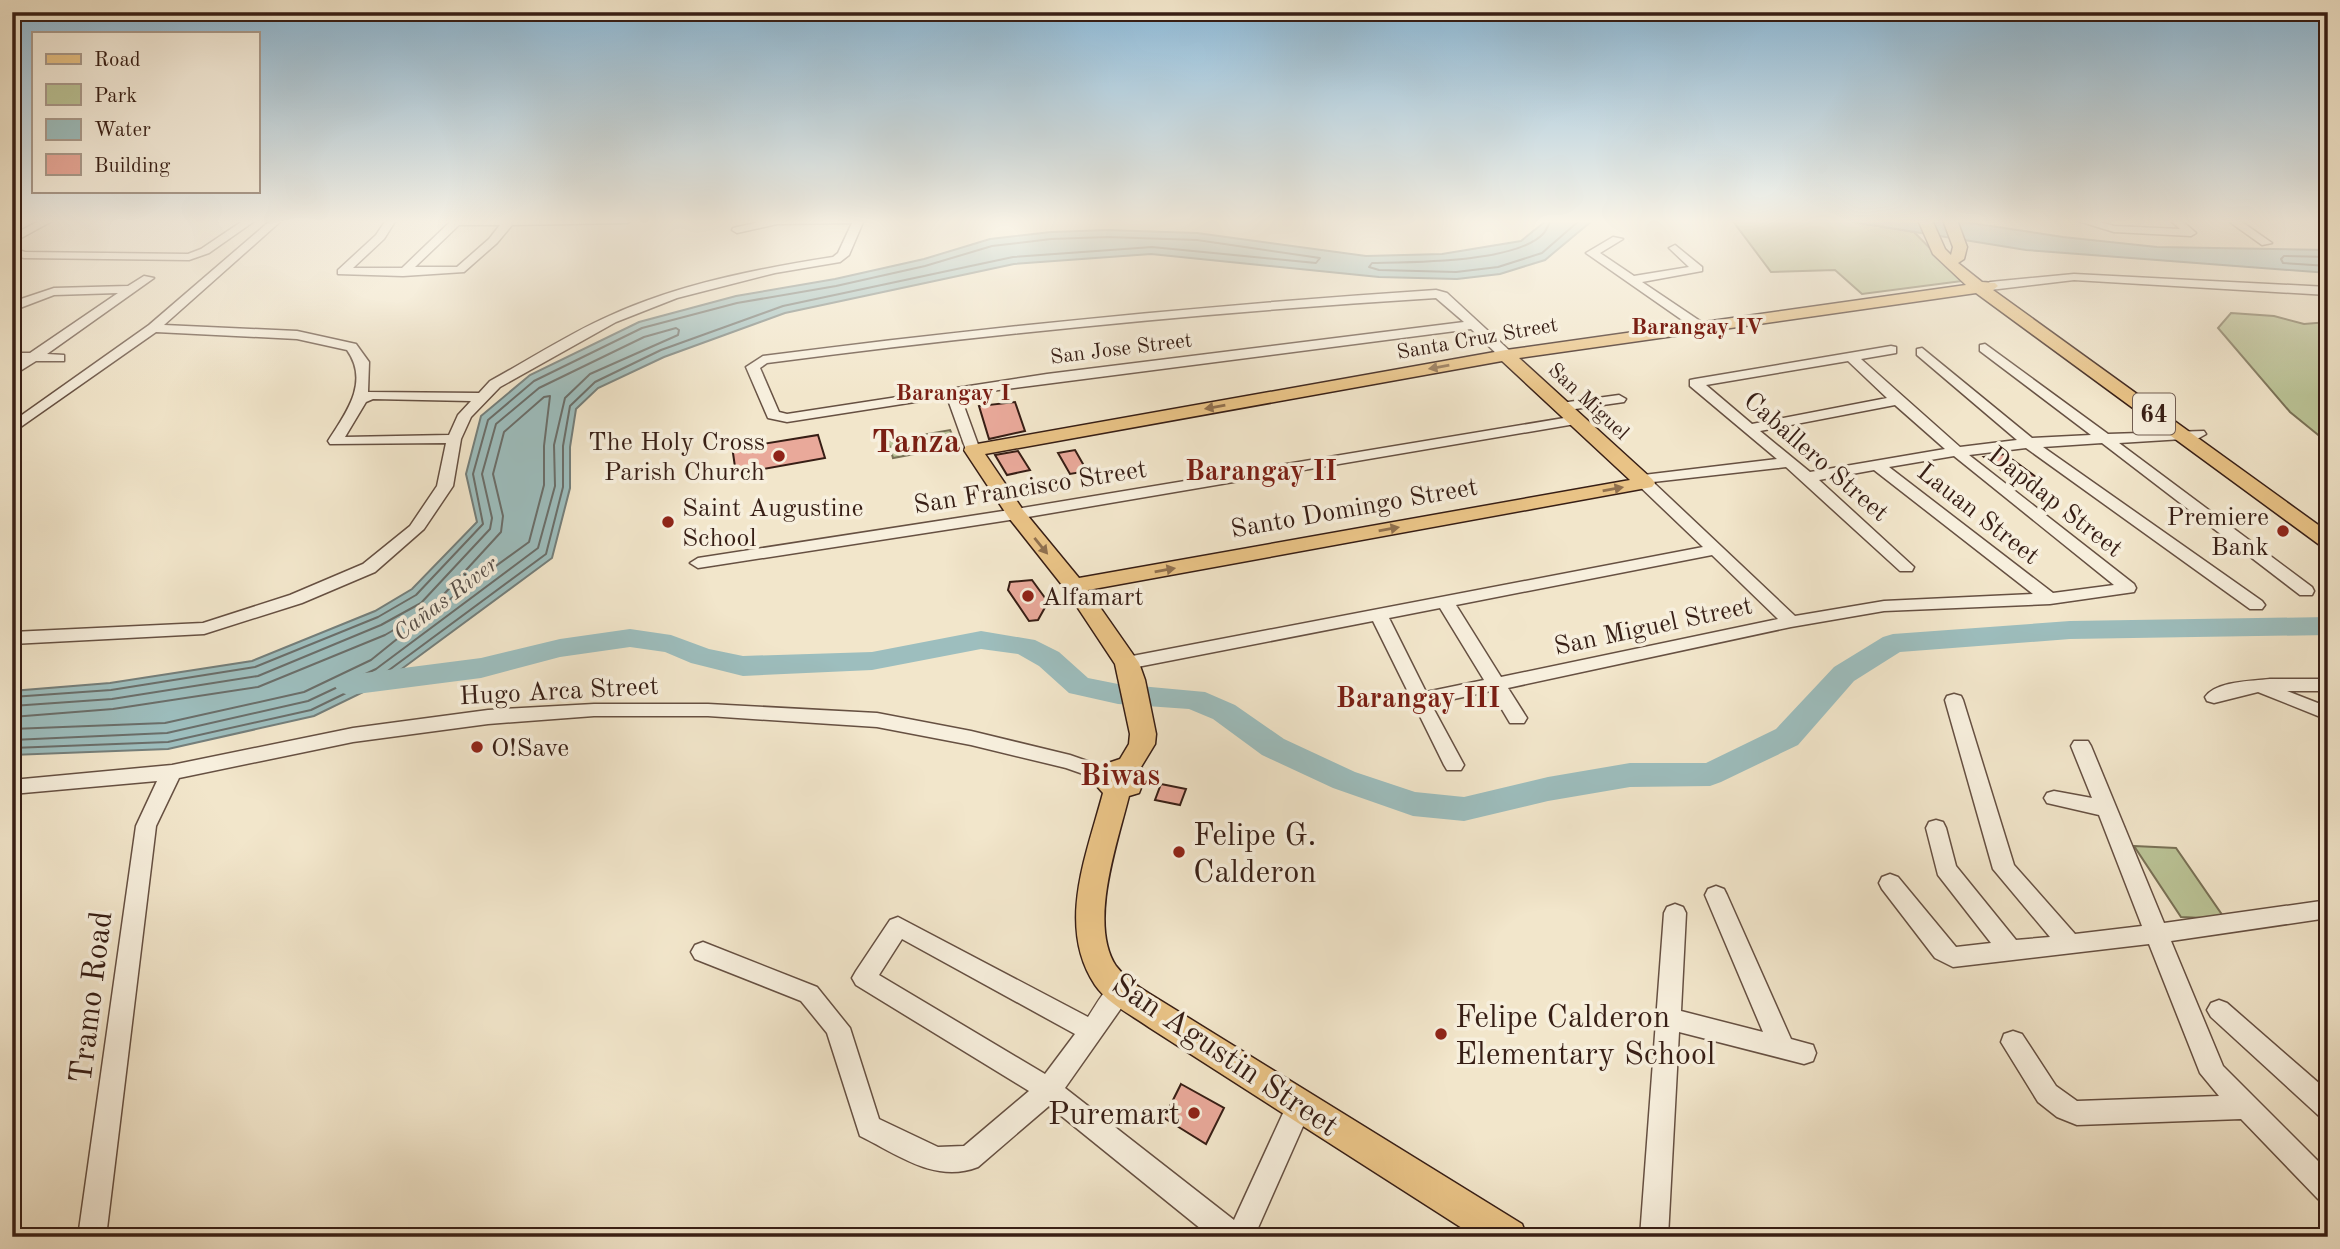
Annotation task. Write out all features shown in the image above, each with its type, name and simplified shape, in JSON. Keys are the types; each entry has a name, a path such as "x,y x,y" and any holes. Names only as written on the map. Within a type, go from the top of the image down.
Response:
{"main road":[{"name":"64","path":"1969,278 2328,528"},
{"name":"Santa Cruz Street","path":"974,450 1506,355 1985,287"},
{"name":"San Miguel","path":"1506,355 1642,481"},
{"name":"64","path":"2190,434 2328,542"},
{"name":"San Agustin Street","path":"974,450 1016,514 1074,586 1130,672 1142,719 1142,744 1117,778 1095,880 1091,923 1098,965 1121,990 1299,1106 1509,1237"},
{"name":"Santo Domingo Street","path":"1074,586 1642,481"}],"street":[{"path":"12,372 148,278"},
{"path":"12,429 153,328 210,278"},
{"path":"12,638 204,628 296,599 369,568 416,529 445,486 454,439 465,415 495,384 548,352 612,320 673,295 741,278"},
{"path":"1629,278 1699,326"},
{"path":"1632,280 1642,278"},
{"path":"1985,287 2063,278"},
{"path":"2097,278 2328,291"},
{"path":"12,307 29,297 59,289 129,290"},
{"name":"San Miguel","path":"776,418 753,367 763,360 947,335 1208,309 1440,294 1506,355"},
{"name":"San Jose Street","path":"776,418 791,418 952,392 1472,325"},
{"path":"153,328 297,335 351,347 362,362 361,399 335,441 454,439"},
{"path":"1985,348 2306,591"},
{"path":"1850,356 1891,350"},
{"path":"1922,352 2029,443 2256,605"},
{"name":"Caballero Street","path":"1850,356 1695,383 1791,462 1906,567"},
{"name":"Dapdap Street","path":"1850,356 1954,452 2128,588 2050,599"},
{"path":"12,357 60,358"},
{"name":"San Agustin Street","path":"952,392 974,450"},
{"path":"361,399 380,393 482,397"},
{"path":"1561,407 1619,399"},
{"path":"1751,428 1896,401"},
{"name":"San Francisco Street","path":"698,563 1016,514 1576,421"},
{"path":"1807,477 1954,452 2029,443 2190,434"},
{"path":"1642,481 1791,462"},
{"name":"Lauan Street","path":"1878,466 2050,599"},
{"name":"San Miguel Street","path":"1642,481 1791,622"},
{"path":"1130,672 1378,616 1714,550"},
{"path":"1791,622 1884,606 2050,599"},
{"path":"1445,603 1517,718"},
{"path":"1378,616 1454,765"},
{"name":"San Miguel Street","path":"1420,700 1791,622"},
{"path":"2214,697 2229,690 2255,687 2328,685"},
{"path":"2255,687 2328,714"},
{"path":"1954,700 2004,869 2070,944"},
{"name":"Hugo Arca Street","path":"12,787 172,772 353,735 488,717 594,710 708,710 896,723 1041,755 1117,778"},
{"path":"2081,746 2213,1073 2328,1190"},
{"name":"Tramo Road","path":"92,1237 146,826 172,772"},
{"path":"2054,798 2106,809"},
{"path":"1937,828 1946,869 2011,951"},
{"path":"1889,883 1943,951 1953,957 2155,934 2328,909"},
{"path":"1667,1018 1793,1050 1716,895"},
{"path":"1654,1237 1675,913"},
{"path":"1091,1031 898,926 864,978 1049,1090 1233,1237"},
{"path":"703,952 809,994 838,1028 869,1127 936,1160 969,1158 1049,1090 1121,990"},
{"path":"2219,1010 2328,1108"},
{"path":"2013,1042 2052,1102 2063,1110 2077,1113 2244,1107"},
{"path":"1240,1237 1299,1106"}],"green space":[{"path":"1844,278 1959,278 1962,281 1862,294"},
{"path":"2231,313 2274,316 2304,324 2328,322 2328,443 2290,412 2218,328"},
{"path":"950,430 957,446 893,458 888,441"},
{"path":"2134,846 2176,848 2225,919 2181,917"}],"water":[{"name":"Cañas River","path":"947,278 785,313 664,357 598,388 576,409 570,447 570,488 552,558 384,682 314,716 168,749 12,755 12,691 110,683 252,661 375,611 412,589 477,522 466,474 481,416 530,375 639,322 736,296 835,279"}],"building":[{"path":"1015,402 1025,431 989,439 979,406"},
{"name":"The Holy Cross Parish Church","path":"818,435 825,458 736,474 732,446"},
{"path":"1075,450 1087,471 1070,474 1058,453"},
{"path":"1018,451 1030,470 1007,475 995,455"},
{"path":"2005,454 2036,477 2014,480 1984,457"},
{"name":"Alfamart","path":"1032,580 1048,602 1038,620 1029,621 1008,590 1010,582"},
{"path":"1161,784 1186,789 1180,805 1155,800"},
{"name":"Puremart","path":"1181,1084 1224,1108 1206,1144 1164,1118"}],"waterway":[{"path":"349,685 481,668 560,648 630,638 671,644 701,656 743,666 872,661 981,640 1025,646 1049,659 1079,686 1118,694 1194,699 1224,712 1273,747 1344,780 1413,804 1464,809 1548,789 1630,775 1710,774 1787,737 1844,674 1893,643 2070,630 2328,626"}],"place":[{"name":"The Holy Cross Parish Church","path":"779,456"},
{"name":"Saint Augustine School","path":"668,522"},
{"name":"Premiere Bank","path":"2283,531"},
{"name":"Alfamart","path":"1028,596"},
{"name":"O!Save","path":"477,747"},
{"name":"Felipe G. Calderon","path":"1179,852"},
{"name":"Felipe Calderon Elementary School","path":"1441,1034"},
{"name":"Puremart","path":"1194,1113"}],"district":[{"name":"Barangay IV","path":"1697,326"},
{"name":"Barangay I","path":"953,392"},
{"name":"Tanza","path":"916,440"},
{"name":"Barangay II","path":"1261,470"},
{"name":"Barangay III","path":"1418,697"},
{"name":"Biwas","path":"1120,775"}]}
